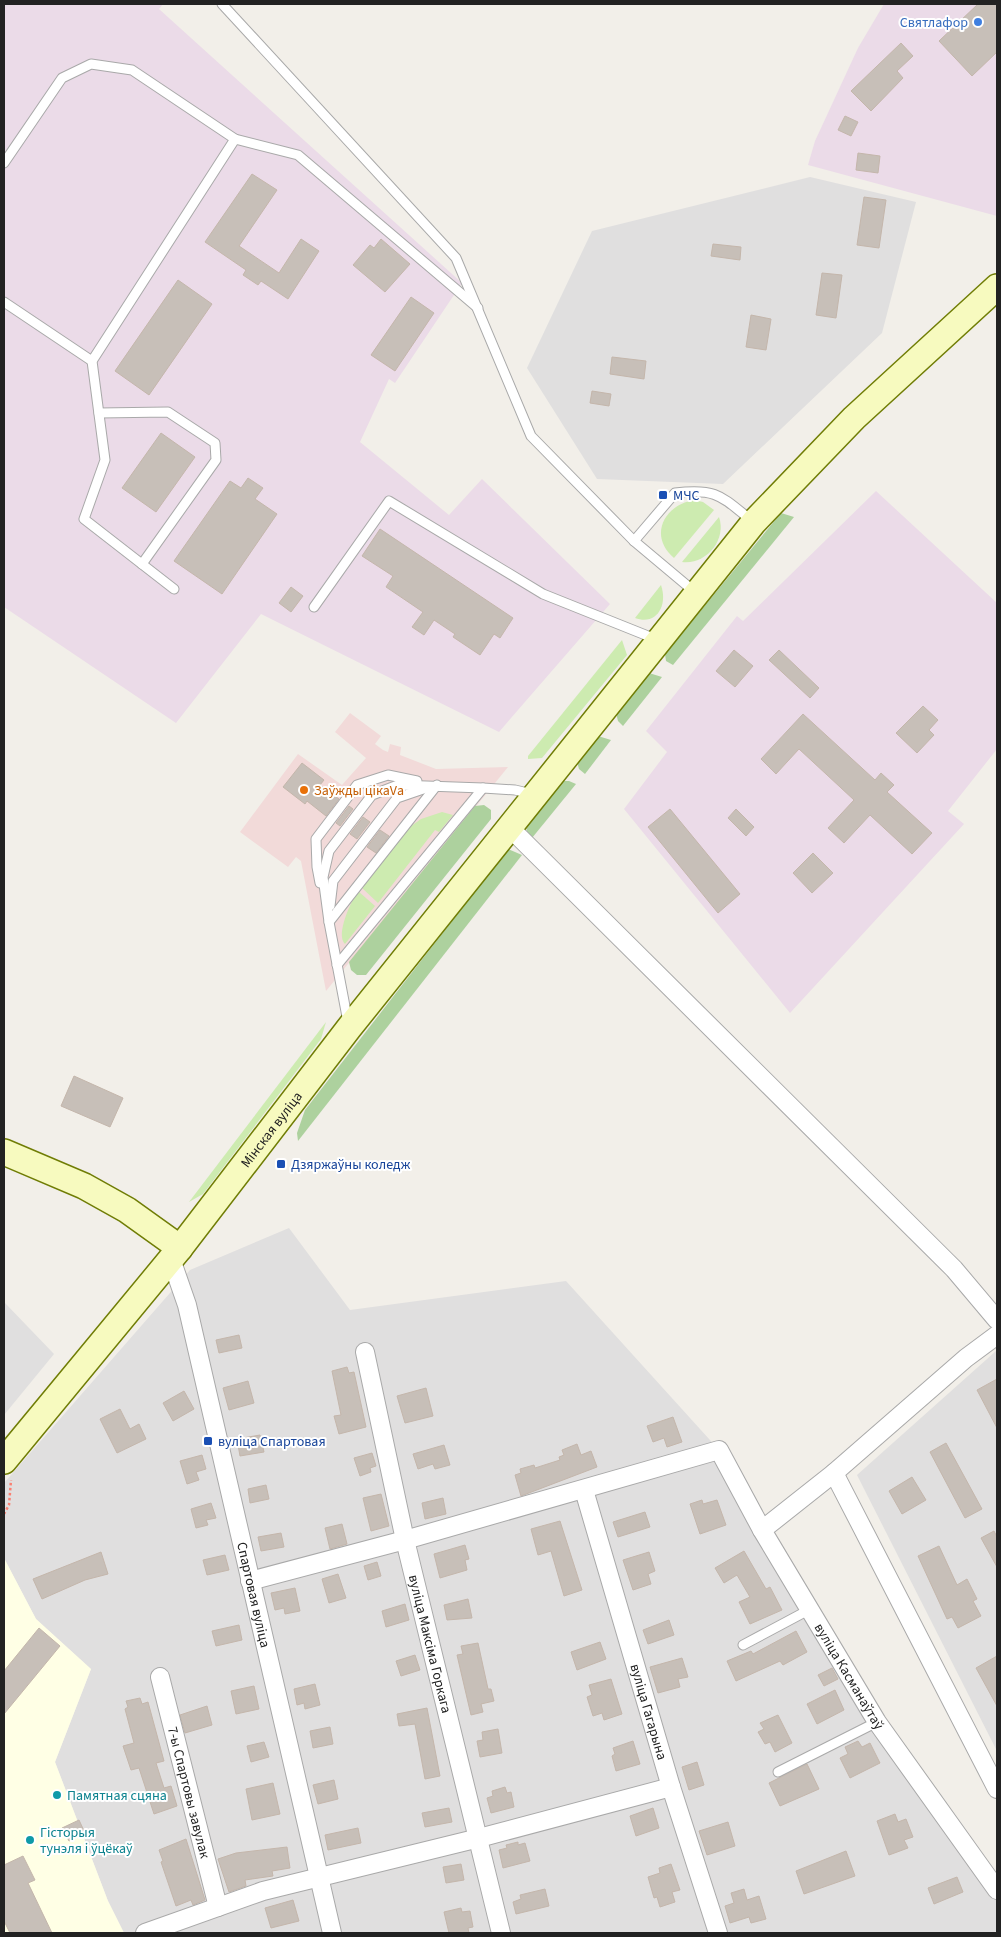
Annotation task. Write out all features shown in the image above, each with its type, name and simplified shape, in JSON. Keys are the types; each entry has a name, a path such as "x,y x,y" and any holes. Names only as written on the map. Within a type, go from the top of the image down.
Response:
{"street":[{"name":"Мінская вуліца","path":"4,1461 176,1253 259,1148 349,1028 754,522 854,418 997,287"},
{"path":"510,828 954,1269 997,1320"},
{"path":"4,1152 84,1186 127,1210 176,1253"},
{"name":"Спартовая вуліца","path":"176,1253 332,1933"},
{"path":"762,1530 834,1474 966,1358 997,1335"},
{"name":"вуліца Максіма Горкага","path":"365,1352 405,1540 502,1933"},
{"name":"вуліца Касманаўтаў","path":"584,1490 719,1450 762,1530 877,1722 997,1890"},
{"path":"834,1474 997,1789"},
{"path":"250,1581 584,1490"},
{"name":"вуліца Гагарына","path":"584,1490 671,1787 718,1933"},
{"name":"7-ы Спартовы завулак","path":"160,1677 218,1907"},
{"path":"146,1933 263,1891 319,1875 479,1838 671,1787"}],"lane":[{"path":"222,4 456,258 531,436 634,541 697,593"},
{"path":"4,163 62,78 91,64 132,70 235,139 298,155 478,308"},
{"path":"174,589 84,519 105,460 92,362 235,139"},
{"path":"4,302 92,362"},
{"path":"99,413 168,412 214,443 216,460 142,564"},
{"path":"634,541 675,494 693,491 713,492 754,522"},
{"path":"314,606 389,501 543,594 658,640"},
{"path":"349,1028 317,867 316,839 357,785 388,775 437,785"},
{"path":"329,922 323,877 329,851 372,795 398,785 437,785 515,790 535,794"},
{"path":"329,922 437,785"},
{"path":"329,922 333,881 397,798 437,785"},
{"path":"337,965 483,788"},
{"path":"743,1645 804,1613"},
{"path":"778,1772 877,1722"}],"shaded area":[{"path":"4,4 163,4 159,9 462,283 395,383 389,379 360,442 449,515 482,479 610,604 499,732 261,614 176,723 4,607"},
{"path":"884,4 997,4 997,216 808,165 815,141 858,48"},
{"path":"810,177 916,202 882,333 723,484 597,479 527,368 592,231"},
{"path":"876,491 997,603 997,749 948,811 964,824 790,1013 624,809 667,752 646,731 737,616 743,621"},
{"path":"350,713 381,736 375,744 383,750 388,752 390,744 401,747 400,755 436,769 508,767 326,991 301,861 296,857 288,867 240,832 298,754 342,785 366,758 335,732"},
{"path":"289,1228 350,1310 566,1281 719,1450 762,1530 997,1890 997,1933 124,1933 108,1901 55,1762 91,1669 36,1619 4,1558 4,1483 190,1270"},
{"path":"4,1302 54,1354 4,1415"},
{"path":"996,1351 997,1354 997,1751 857,1475"},
{"path":"4,1558 36,1619 91,1669 55,1762 108,1901 124,1933 4,1933"}],"green space":[{"path":"694,500 703,502 714,510 674,558 666,549 662,540 661,531 663,523 675,508 683,503"},
{"path":"781,513 794,517 673,665 666,661 665,654"},
{"path":"719,517 720,534 712,549 699,559 691,562 682,562"},
{"path":"661,585 663,600 659,612 649,619 635,618"},
{"path":"622,640 627,655 542,758 528,759 528,756"},
{"path":"649,673 662,677 623,726 618,721 616,713"},
{"path":"598,736 611,740 585,774 579,769 577,762"},
{"path":"562,781 576,784 532,838 527,833 526,826"},
{"path":"484,805 491,810 491,819 366,975 357,975 351,970 349,962 475,806"},
{"path":"442,812 453,815 439,832 435,830 378,903 361,887 407,829 421,819"},
{"path":"508,849 522,855 298,1141 297,1133 305,1110"},
{"path":"358,891 375,906 345,944 342,940 343,926 348,910"},
{"path":"326,1022 321,1039 203,1194 189,1202"}],"building":[{"name":"Святлафор","path":"978,4 997,4 997,52 972,76 939,41"},
{"path":"901,43 913,56 897,71 903,78 871,111 851,91"},
{"path":"845,116 858,122 851,136 838,130"},
{"path":"858,153 880,156 878,173 856,170"},
{"path":"252,174 277,190 239,246 279,273 301,239 319,251 288,299 261,281 258,285 243,275 246,270 205,242"},
{"path":"864,197 886,200 879,248 857,245"},
{"path":"381,239 410,264 385,292 353,265 370,245 374,248"},
{"path":"713,244 741,247 740,260 711,256"},
{"path":"822,273 842,275 836,318 816,315"},
{"path":"178,280 212,304 149,395 115,371"},
{"path":"411,297 434,313 395,371 371,355"},
{"path":"751,315 771,319 766,350 746,347"},
{"path":"612,357 646,361 644,379 610,374"},
{"path":"592,391 611,394 609,406 590,403"},
{"path":"161,433 195,457 156,512 122,488"},
{"path":"248,478 263,488 255,499 277,514 222,594 174,561 230,481 241,488"},
{"path":"380,529 513,618 500,638 494,634 480,655 453,637 455,634 434,620 424,635 412,627 423,612 386,587 393,576 362,556"},
{"path":"291,587 303,596 291,612 279,603"},
{"path":"734,650 753,666 735,687 716,671"},
{"path":"779,650 819,688 810,698 769,660"},
{"path":"923,706 938,720 929,730 934,735 917,753 896,733"},
{"path":"803,714 875,780 881,773 894,785 887,792 932,833 912,854 870,815 844,843 828,828 854,800 799,749 776,774 761,759"},
{"path":"302,763 324,780 320,785 339,799 326,816 307,801 305,804 283,787"},
{"path":"349,806 353,809 340,826 336,823"},
{"path":"670,809 740,894 718,913 648,827"},
{"path":"736,809 754,827 746,836 728,818"},
{"path":"363,817 370,822 357,839 350,834"},
{"path":"380,830 389,836 376,853 367,847"},
{"path":"813,853 833,873 812,893 793,873"},
{"path":"74,1076 123,1098 110,1127 61,1106"},
{"path":"239,1335 242,1348 219,1353 216,1340"},
{"path":"347,1367 349,1373 354,1372 366,1427 339,1434 334,1416 341,1415 332,1371"},
{"path":"997,1379 997,1428 977,1390"},
{"path":"248,1381 254,1403 229,1410 223,1388"},
{"path":"426,1388 433,1416 405,1423 397,1396"},
{"path":"184,1391 194,1409 173,1421 163,1403"},
{"path":"120,1409 130,1429 139,1424 146,1439 117,1453 100,1419"},
{"path":"673,1417 682,1442 667,1447 664,1438 653,1442 647,1426"},
{"path":"260,1435 264,1452 240,1456 237,1439"},
{"path":"946,1443 982,1509 965,1518 930,1452"},
{"path":"577,1444 581,1455 591,1451 597,1467 521,1496 515,1475 521,1473 520,1469 534,1465 535,1468 560,1460 559,1457 564,1455 562,1450"},
{"path":"444,1445 450,1465 435,1469 433,1464 418,1469 413,1454"},
{"path":"372,1453 376,1466 370,1468 371,1472 360,1476 354,1458"},
{"path":"202,1455 206,1469 196,1472 199,1480 187,1484 180,1461"},
{"path":"912,1477 926,1500 902,1514 889,1491"},
{"path":"266,1485 269,1499 250,1503 248,1489"},
{"path":"381,1494 389,1526 371,1531 363,1498"},
{"path":"443,1498 446,1514 425,1519 422,1503"},
{"path":"702,1500 703,1504 717,1500 726,1525 700,1534 690,1504"},
{"path":"211,1503 216,1518 206,1520 208,1525 196,1528 191,1509"},
{"path":"645,1512 650,1527 618,1537 613,1522"},
{"path":"560,1521 582,1590 564,1596 551,1551 538,1555 531,1529"},
{"path":"342,1524 347,1544 330,1549 325,1528"},
{"path":"994,1531 997,1537 997,1567 981,1538"},
{"path":"281,1533 284,1547 261,1551 258,1537"},
{"path":"465,1545 469,1559 465,1560 467,1570 440,1578 434,1554"},
{"path":"939,1546 957,1585 967,1579 977,1599 973,1601 981,1616 958,1628 952,1617 947,1619 918,1556"},
{"path":"744,1551 766,1589 770,1587 782,1610 750,1624 739,1602 750,1597 737,1575 724,1583 715,1568"},
{"path":"101,1552 108,1574 85,1580 42,1599 33,1579"},
{"path":"649,1552 655,1571 648,1574 651,1584 633,1590 623,1560"},
{"path":"225,1555 229,1570 207,1575 203,1560"},
{"path":"377,1562 381,1576 368,1580 364,1566"},
{"path":"338,1574 346,1598 329,1603 322,1579"},
{"path":"295,1588 300,1611 285,1614 284,1608 275,1610 271,1593"},
{"path":"468,1599 472,1618 447,1620 444,1605"},
{"path":"405,1604 409,1620 386,1627 382,1611"},
{"path":"669,1620 674,1635 648,1644 643,1630"},
{"path":"239,1625 242,1640 216,1646 212,1631"},
{"path":"39,1628 60,1646 4,1714 4,1671"},
{"path":"796,1631 807,1652 783,1665 780,1661 736,1681 727,1661 751,1651 753,1654"},
{"path":"600,1642 606,1659 577,1670 571,1652"},
{"path":"478,1643 488,1689 491,1689 494,1701 481,1704 483,1712 471,1715 457,1655 463,1654 461,1646"},
{"path":"415,1655 420,1670 401,1676 396,1661"},
{"path":"997,1656 997,1706 976,1668"},
{"path":"682,1658 688,1677 678,1679 680,1687 658,1693 650,1667"},
{"path":"832,1668 838,1679 824,1686 818,1675"},
{"path":"611,1679 622,1714 604,1720 602,1713 593,1716 587,1697 592,1695 589,1685"},
{"path":"315,1684 320,1705 305,1709 304,1703 297,1705 294,1689"},
{"path":"254,1686 259,1709 236,1714 231,1691"},
{"path":"835,1690 844,1710 817,1724 807,1704"},
{"path":"140,1698 142,1704 148,1702 164,1761 156,1763 164,1788 171,1786 177,1806 154,1814 139,1768 131,1770 123,1746 134,1743 125,1709 128,1707 126,1701"},
{"path":"207,1706 212,1725 185,1733 180,1715"},
{"path":"427,1708 440,1776 425,1779 415,1724 399,1726 397,1714"},
{"path":"778,1715 792,1743 775,1752 770,1742 765,1744 758,1732 764,1729 760,1723"},
{"path":"330,1727 333,1744 313,1748 310,1731"},
{"path":"498,1729 502,1753 480,1757 477,1741 483,1740 482,1732"},
{"path":"633,1741 640,1764 616,1771 612,1756 615,1754 613,1748"},
{"path":"858,1741 862,1747 870,1743 880,1763 850,1778 840,1758 848,1754 845,1747"},
{"path":"264,1742 269,1757 251,1762 247,1746"},
{"path":"697,1762 704,1785 689,1790 682,1767"},
{"path":"807,1764 819,1789 780,1806 769,1783"},
{"path":"334,1780 338,1799 318,1804 313,1785"},
{"path":"273,1783 280,1814 252,1820 246,1789"},
{"path":"505,1787 507,1793 511,1792 514,1807 491,1813 487,1798 493,1796 492,1791"},
{"path":"449,1808 452,1822 425,1827 422,1813"},
{"path":"653,1808 659,1828 636,1836 630,1816"},
{"path":"895,1814 898,1822 906,1819 913,1837 904,1840 908,1848 889,1855 877,1821"},
{"path":"79,1820 85,1833 69,1841 62,1828"},
{"path":"728,1822 735,1846 707,1855 699,1831"},
{"path":"358,1828 361,1843 328,1850 325,1835"},
{"path":"186,1839 205,1900 193,1905 191,1900 176,1906 161,1862 163,1861 159,1850"},
{"path":"518,1842 518,1845 525,1843 530,1861 503,1868 499,1850 507,1848 506,1845"},
{"path":"287,1847 290,1868 272,1871 273,1876 245,1880 246,1886 229,1892 218,1859 236,1853"},
{"path":"846,1851 855,1876 804,1894 796,1871"},
{"path":"23,1856 35,1880 28,1883 52,1933 10,1933 4,1921 4,1865"},
{"path":"461,1864 464,1880 446,1883 443,1867"},
{"path":"671,1864 680,1890 672,1892 675,1902 660,1907 657,1897 654,1898 648,1877 660,1873 659,1868"},
{"path":"957,1877 963,1892 934,1904 928,1888"},
{"path":"545,1889 549,1906 516,1914 513,1902 521,1899 520,1895"},
{"path":"744,1889 747,1900 759,1896 766,1919 751,1923 749,1917 730,1923 725,1906 734,1903 731,1893"},
{"path":"293,1900 299,1921 271,1928 265,1908"},
{"path":"461,1908 462,1912 470,1911 473,1927 468,1928 469,1933 449,1933 444,1912"}],"place":[{"name":"Святлафор","path":"978,22"},
{"name":"МЧС","path":"663,495"},
{"name":"Заўжды цікаVа","path":"304,790"},
{"name":"Дзяржаўны коледж","path":"281,1164"},
{"name":"вуліца Спартовая","path":"208,1441"},
{"name":"Памятная сцяна","path":"57,1795"},
{"name":"Гісторыя тунэля і ўцёкаў","path":"30,1840"}]}
